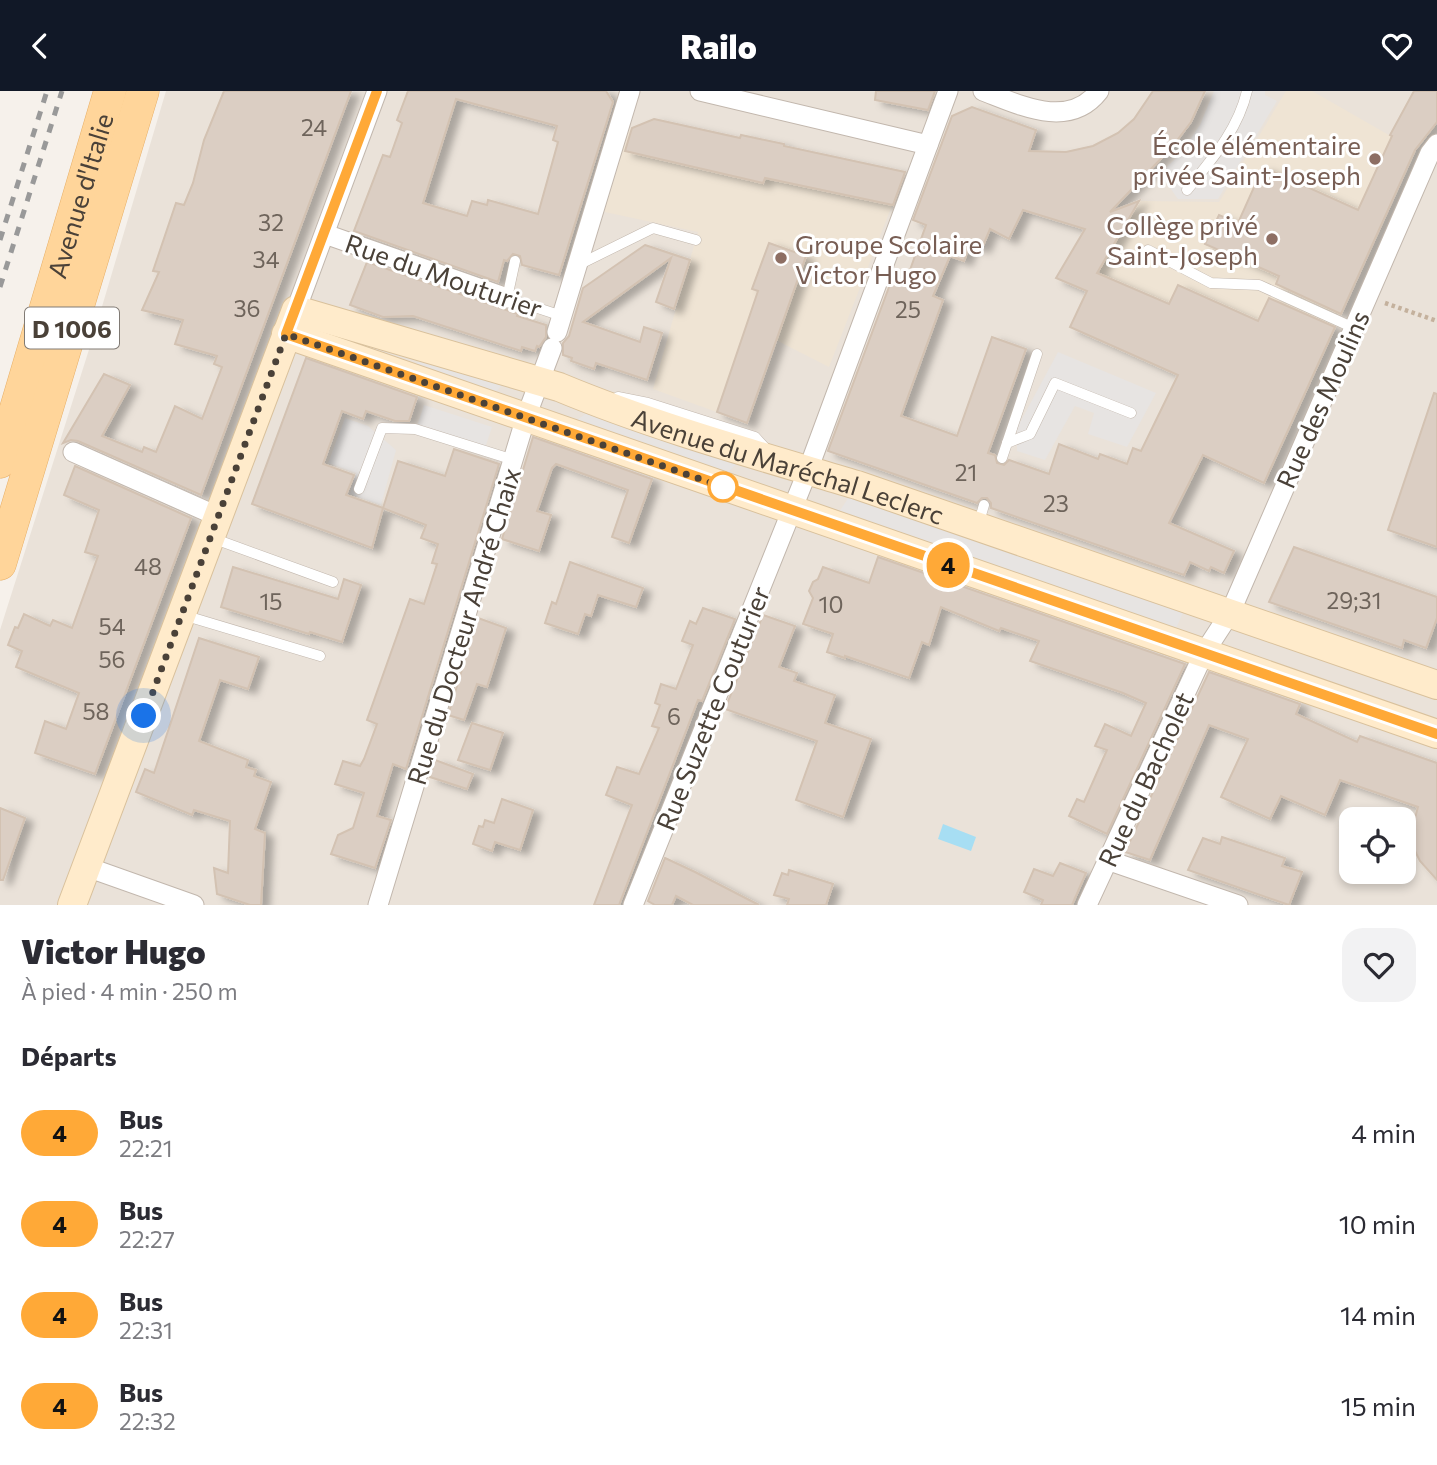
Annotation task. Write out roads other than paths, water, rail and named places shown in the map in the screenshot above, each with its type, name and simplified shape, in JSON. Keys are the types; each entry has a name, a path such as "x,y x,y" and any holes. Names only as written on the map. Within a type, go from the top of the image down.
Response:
{"main road":[{"name":"Avenue d'Italie","path":"0,462 110,91"},
{"name":"Avenue d'Italie","path":"0,564 143,91"}],"street":[{"path":"72,905 377,91"},
{"name":"Rue du Docteur André Chaix","path":"378,905 526,417 550,384 557,332 630,91"},
{"path":"700,91 928,145"},
{"name":"Rue Suzette Couturier","path":"633,905 808,470 949,91"},
{"path":"982,91 1039,111 1058,113 1090,103 1099,91"},
{"name":"Rue des Moulins","path":"1204,653 1230,613 1430,153 1437,144"},
{"name":"Rue du Mouturier","path":"325,234 507,298"},
{"name":"Avenue du Maréchal Leclerc","path":"291,322 550,384 600,404 780,462 981,516 1230,613 1436,683"},
{"name":"Avenue du Maréchal Leclerc","path":"291,322 526,417 1437,734"},
{"path":"73,452 214,527"},
{"name":"Rue du Bacholet","path":"1087,905 1204,653"},
{"path":"1107,860 1238,905"},
{"path":"87,867 194,905"}],"lane":[{"path":"1186,190 1223,145 1243,109 1248,91"},
{"path":"578,265 653,228 696,240"},
{"path":"1149,250 1211,283 1259,285 1354,328"},
{"path":"507,298 515,261"},
{"name":"Rue du Mouturier","path":"507,298 557,332"},
{"path":"1002,458 1037,354"},
{"path":"1007,443 1030,434 1055,383 1131,413"},
{"path":"359,489 382,428 415,429 514,460"},
{"path":"214,527 334,582"},
{"path":"182,614 320,656"}],"water":[{"path":"943,824 976,837 971,851 938,839"}],"railway":[{"path":"0,240 47,91"},
{"path":"0,287 62,91"}],"place":[{"name":"École élémentaire privée Saint-Joseph","path":"1375,159"},
{"name":"Collège privé Saint-Joseph","path":"1272,239"},
{"name":"Groupe Scolaire Victor Hugo","path":"781,258"}]}
